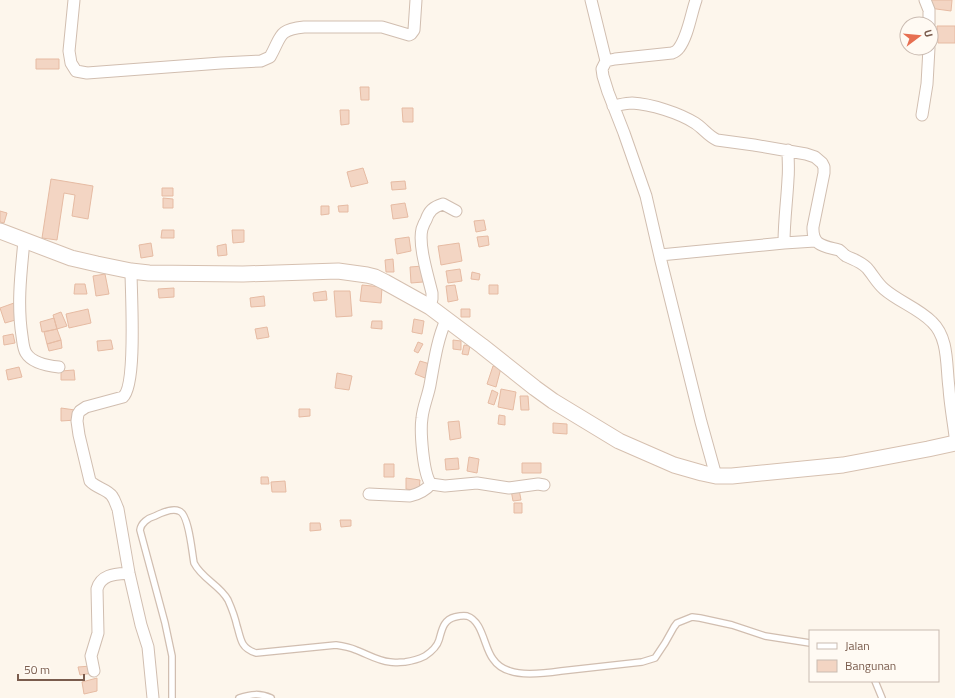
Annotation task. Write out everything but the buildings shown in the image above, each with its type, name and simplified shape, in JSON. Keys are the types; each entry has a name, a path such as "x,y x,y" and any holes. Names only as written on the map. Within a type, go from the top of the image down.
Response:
{"main road":[{"path":"0,231 71,258 131,271 174,274 242,274 338,271 367,275 386,282 430,307 547,397 620,441 674,465 702,473 716,476 732,476 843,465 955,443"}],"street":[{"path":"74,0 68,51 71,63 76,71 87,73 221,63 261,62 270,57 282,34 287,30 304,27 382,27 409,35 414,30 416,0"},
{"path":"590,0 606,61 602,69 603,76 646,196 701,422 716,476"},
{"path":"606,61 676,52 683,42 696,0"},
{"path":"925,0 929,10 929,16"},
{"path":"922,115 927,84 929,56"},
{"path":"613,106 631,103 650,105 686,118 695,123 712,138 717,140 788,150 815,157 822,163 824,167 812,233 815,241 819,244 839,250 845,255 861,262 884,289 918,311 937,327 943,340 955,436"},
{"path":"784,243 788,150"},
{"path":"430,307 432,292 422,250 422,229 427,216 436,206 443,204 456,211"},
{"path":"24,241 19,292 21,329 24,348 33,360 53,367 59,367"},
{"path":"660,255 815,241"},
{"path":"131,271 132,344 130,375 126,394 123,397 86,407 78,414 77,421 90,481 94,485 112,495 118,509 129,573 141,625 148,647 152,698"},
{"path":"431,484 429,482 425,465 421,440 422,418 430,386 434,357 441,330 446,320"},
{"path":"431,484 445,486 477,483 503,488 538,484 544,485"},
{"path":"369,494 410,496 425,491 431,484"},
{"path":"94,671 91,656 98,633 98,585 108,576 129,573"}],"lane":[{"path":"172,698 172,656 165,623 140,530 144,522 154,516 173,510 183,513 186,518 196,568 222,591 232,611 242,643 248,650 256,652 336,644 345,646 376,659 390,662 411,661 432,651 438,641 440,632 446,621 461,616 467,616 477,624 489,654 496,663 510,671 527,673 575,670 650,660 655,658 658,654 674,627 681,621 692,617 732,625 765,636 809,643"},
{"path":"876,682 882,698"},
{"path":"240,698 256,694 271,698"}]}
